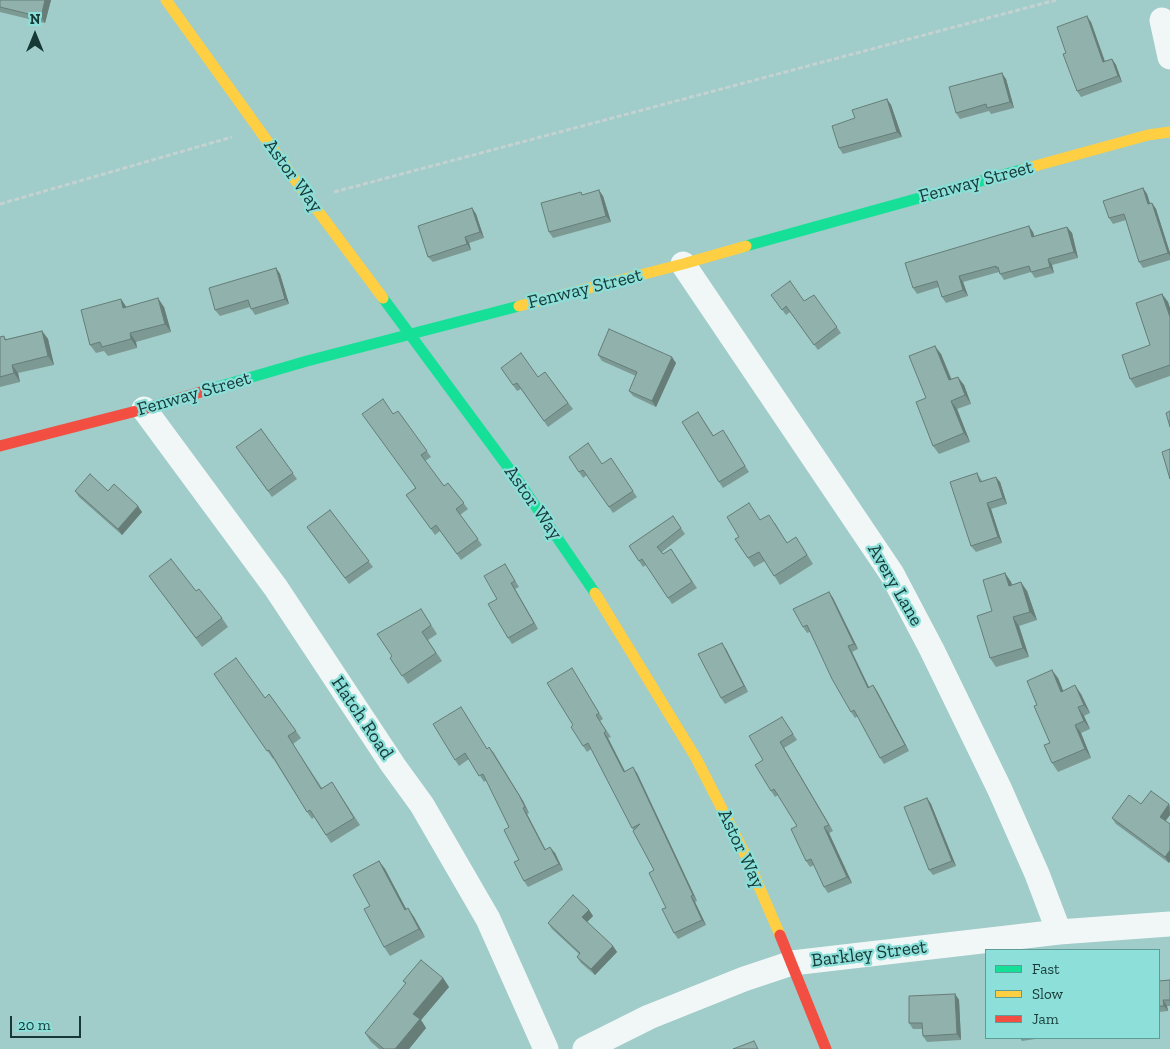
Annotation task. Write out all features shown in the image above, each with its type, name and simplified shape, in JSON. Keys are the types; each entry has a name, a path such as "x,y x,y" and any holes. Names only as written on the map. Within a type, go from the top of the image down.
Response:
{"street":[{"name":"Astor Way","path":"166,0 309,199 520,482 592,588 696,758 745,854 826,1049"},
{"path":"1162,20 1170,57"},
{"name":"Fenway Street","path":"0,446 144,409 307,361 683,264 1138,138 1170,132"},
{"name":"Avery Lane","path":"683,264 892,574 932,650 1000,790 1059,932"},
{"name":"Hatch Road","path":"144,409 276,588 393,765 422,805 488,920 546,1049"},
{"name":"Barkley Street","path":"585,1049 649,1017 744,979 792,964 1059,932 1170,924"}],"path":[{"path":"309,199 1056,0"},
{"path":"0,204 259,130"}],"building":[{"path":"0,0 45,0 41,17 0,7"},
{"path":"1087,16 1103,62 1112,59 1118,76 1077,91 1063,54 1066,53 1057,27"},
{"path":"1002,73 1010,102 987,108 986,104 956,113 949,87"},
{"path":"887,99 897,132 839,148 832,126 855,118 852,110"},
{"path":"1143,188 1148,204 1152,203 1168,253 1139,262 1124,214 1109,218 1103,201"},
{"path":"599,190 606,216 549,232 541,203 581,192 582,195"},
{"path":"472,208 480,232 465,237 467,244 428,257 418,226"},
{"path":"1029,226 1032,237 1067,227 1074,252 1048,259 1050,267 1031,272 1029,266 1000,274 996,266 959,276 963,290 942,297 937,281 913,288 905,263"},
{"path":"276,268 285,299 251,309 248,300 215,310 209,288"},
{"path":"790,281 804,301 814,295 837,327 814,345 786,306 782,310 771,295"},
{"path":"1162,294 1170,317 1170,365 1130,379 1122,355 1150,345 1136,303"},
{"path":"158,298 165,324 130,333 131,339 102,347 100,342 90,345 81,310 121,299 123,308"},
{"path":"609,329 672,357 652,401 629,391 637,372 598,355"},
{"path":"42,331 48,356 12,365 14,373 0,377 0,337 4,336 5,340"},
{"path":"935,346 949,380 958,377 965,395 951,401 964,433 933,446 916,402 926,398 909,356"},
{"path":"521,353 538,377 545,372 568,403 544,421 517,383 513,385 501,368"},
{"path":"383,399 393,414 398,411 427,451 421,455 444,486 448,483 464,503 456,509 478,539 457,554 436,525 431,529 406,495 416,488 362,414"},
{"path":"1170,411 1170,427 1166,413"},
{"path":"698,412 713,436 723,430 745,466 719,482 682,422"},
{"path":"261,429 293,473 268,491 236,447"},
{"path":"588,443 602,464 611,458 633,491 609,507 583,470 579,472 569,457"},
{"path":"1170,449 1170,479 1162,452"},
{"path":"977,473 980,482 996,477 1003,498 987,503 998,537 971,546 950,482"},
{"path":"90,474 108,491 114,484 138,506 118,529 75,491"},
{"path":"749,503 760,520 769,515 787,543 796,537 807,555 774,576 759,552 748,558 735,539 739,537 727,517"},
{"path":"330,510 369,561 345,578 307,527"},
{"path":"673,516 681,528 657,547 663,554 671,549 692,582 668,598 642,559 639,561 629,546"},
{"path":"171,559 196,591 199,589 222,618 196,638 149,576"},
{"path":"505,564 515,581 511,583 534,623 508,638 488,604 497,599 484,576"},
{"path":"1005,573 1009,586 1021,582 1030,612 1013,617 1023,648 990,658 977,616 992,611 983,580"},
{"path":"829,592 854,644 848,646 868,688 873,685 905,745 880,758 854,710 851,712 832,679 807,625 803,627 793,609"},
{"path":"421,609 431,625 422,632 436,653 402,676 390,658 392,656 377,634"},
{"path":"722,643 744,686 721,698 698,654"},
{"path":"236,658 265,698 269,694 296,731 288,736 321,789 332,782 354,818 326,835 310,810 307,812 269,750 267,751 214,674"},
{"path":"572,668 599,713 596,715 606,731 604,733 624,772 633,767 693,895 691,896 702,920 674,933 662,909 666,908 649,873 654,870 633,831 640,824 632,828 588,743 583,746 571,727 573,725 547,683"},
{"path":"1052,670 1061,692 1075,685 1084,705 1078,707 1084,721 1075,725 1085,749 1052,763 1044,745 1050,743 1034,706 1037,705 1027,681"},
{"path":"461,707 519,795 525,807 523,808 545,850 550,847 559,864 524,881 514,862 519,860 504,830 509,827 483,774 479,776 465,753 455,760 433,724"},
{"path":"782,717 793,734 780,742 829,825 824,827 847,877 824,887 811,859 806,861 791,829 797,826 774,789 771,791 755,765 763,760 749,736"},
{"path":"1151,791 1169,804 1160,817 1170,824 1170,850 1165,857 1112,818 1129,795 1141,804"},
{"path":"927,798 952,861 929,870 904,807"},
{"path":"379,861 405,910 408,908 419,929 384,947 364,909 370,906 353,875"},
{"path":"573,895 589,910 582,917 613,946 591,969 577,957 580,953 548,923"},
{"path":"421,960 443,978 413,1014 420,1019 395,1049 384,1049 365,1033 406,983 403,981"},
{"path":"1170,980 1170,1000 1163,1000 1164,1006 1160,1006 1160,981"},
{"path":"955,994 957,1034 923,1036 922,1023 909,1023 909,996"},
{"path":"754,1041 758,1049 733,1049"}],"traffic: fast":[{"path":"746,246 1024,169"},
{"path":"383,298 519,482 595,593"},
{"path":"214,388 307,361 519,306"}],"traffic: slow":[{"path":"166,0 309,199 383,298"},
{"path":"1024,169 1148,135 1170,132"},
{"path":"519,306 746,246"},
{"path":"595,593 696,758 745,854 780,935"}],"traffic: jam":[{"path":"0,446 144,409 214,388"},
{"path":"780,935 826,1049"}]}
